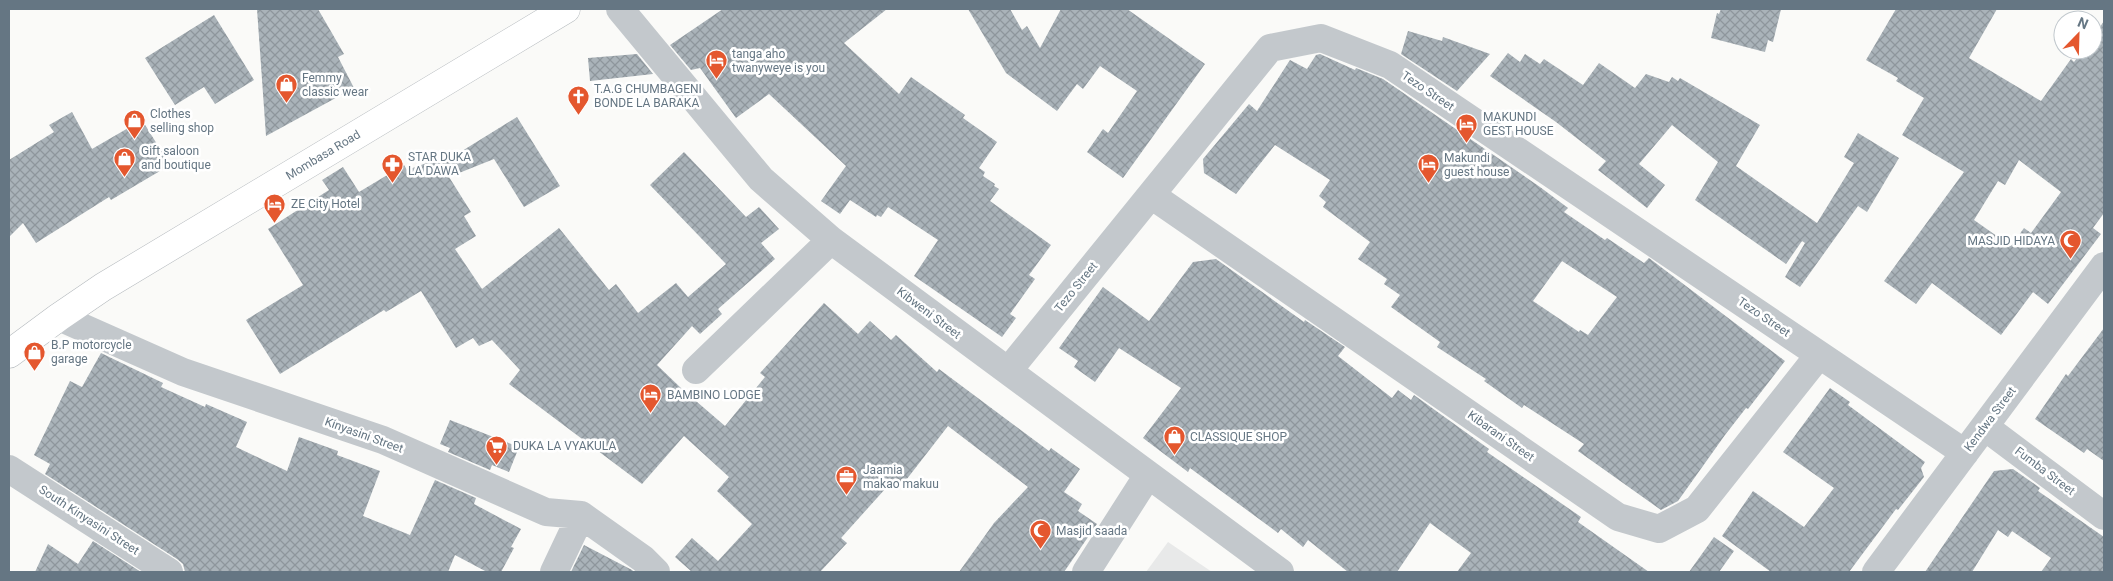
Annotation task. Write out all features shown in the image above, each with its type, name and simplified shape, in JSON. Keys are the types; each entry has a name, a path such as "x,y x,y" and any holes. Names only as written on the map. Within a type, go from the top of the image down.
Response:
{"highway":[{"name":"Mombasa Road","path":"9,354 59,316 103,287 566,9"}],"street":[{"name":"Kibweni Street","path":"620,9 761,179 831,240 1280,572"},
{"name":"Tezo Street","path":"1008,371 1270,48 1321,38 1390,65 1965,453"},
{"name":"Kibarani Street","path":"1151,195 1618,517 1658,529 1697,509 1819,355"},
{"path":"696,370 831,240"},
{"name":"Kendwa Street","path":"1876,572 2104,266"},
{"name":"Kinyasini Street","path":"59,316 183,372 383,440 546,512 581,515"},
{"name":"Fumba Street","path":"1985,427 2104,516"},
{"name":"South Kinyasini Street","path":"9,468 169,572"},
{"path":"1086,572 1148,475"},
{"path":"554,572 581,515 643,559 656,572"}],"shaded area":[{"path":"1168,542 1212,572 1146,572"}],"building":[{"path":"257,9 318,9 344,54 338,57 354,88 266,136"},
{"path":"723,9 887,9 844,43 899,94 911,77 965,115 963,118 997,142 979,168 985,172 983,176 999,189 990,201 1051,245 1029,275 1035,279 1010,314 1016,318 1002,337 914,276 938,240 888,207 881,217 877,215 876,217 850,200 840,214 821,201 846,166 769,94 736,118 700,68 691,70 670,45"},
{"path":"968,9 1010,9 1022,30 1027,26 1040,48 1061,9 1127,9 1205,64 1123,178 1087,152 1103,129 1108,133 1137,91 1100,66 1083,89 1077,84 1057,111 1006,73"},
{"path":"1721,9 1781,9 1773,42 1768,40 1765,52 1711,38 1717,13 1719,14"},
{"path":"1896,9 1997,9 1969,58 2041,101 2070,60 2074,62 2076,60 2103,60 2104,21 2104,213 2093,228 2101,234 2048,304 2033,292 2001,335 1932,283 1916,304 1884,281 1964,172 1902,135 1924,98 1896,81 1898,78 1866,60","holes":["2019,160 2061,192 2031,233 2024,228 2011,246 1974,220 1998,181 2005,185"]},
{"path":"214,15 254,80 215,104 204,87 175,105 145,58"},
{"path":"1408,31 1442,41 1443,37 1490,54 1457,91 1401,54"},
{"path":"1508,53 1520,62 1525,54 1540,64 1544,59 1583,85 1599,63 1635,88 1646,74 1669,82 1672,77 1678,81 1680,78 1760,125 1736,166 1817,223 1854,163 1844,157 1858,133 1899,158 1867,212 1858,206 1800,287 1785,277 1805,243 1802,241 1786,264 1695,200 1718,162 1672,125 1639,164 1665,185 1647,208 1598,170 1606,161 1556,122 1490,76"},
{"path":"637,54 653,74 590,81 588,58"},
{"path":"1320,54 1355,70 1356,68 1383,79 1540,187 1568,208 1564,212 1605,240 1607,238 1644,263 1649,258 1785,361 1725,435 1678,501 1661,510 1578,451 1584,444 1524,405 1522,408 1484,381 1486,379 1437,347 1440,342 1391,307 1400,295 1384,284 1387,279 1358,259 1370,242 1323,207 1326,202 1319,196 1330,180 1275,145 1236,194 1204,173 1203,159 1249,104 1257,111 1290,60 1307,69 1316,55","holes":["1562,261 1617,297 1588,335 1580,330 1579,332 1533,301"]},
{"path":"72,112 92,149 142,120 170,165 111,200 109,197 36,243 23,223 9,237 9,160 54,132 49,125"},
{"path":"517,117 560,186 524,207 494,159 449,177 471,212 464,216 476,236 455,249 482,289 559,228 609,290 616,284 638,313 676,283 688,297 726,264 650,185 684,152 746,217 759,207 779,229 761,243 775,259 718,309 722,314 700,334 692,326 657,365 725,426 765,377 760,373 824,303 858,334 870,321 891,340 896,335 937,372 939,369 1049,451 1051,448 1080,469 1064,492 1082,504 1078,511 1097,524 1064,572 959,572 994,523 1028,487 948,426 903,484 895,478 841,538 847,543 820,572 692,572 675,557 692,538 718,561 752,524 717,491 729,477 684,436 642,484 509,384 520,370 492,340 479,346 473,338 456,348 421,291 386,312 384,310 280,374 246,320 303,285 268,229 329,190 322,180 343,167 359,192 404,165 407,170 438,159 441,164"},
{"path":"1216,259 1304,322 1305,320 1345,347 1338,356 1392,398 1398,390 1411,400 1414,395 1489,449 1487,452 1581,517 1578,522 1649,572 1457,572 1471,553 1430,523 1397,572 1348,572 1308,540 1303,547 1281,529 1278,533 1190,468 1188,472 1143,438 1181,388 1119,348 1095,382 1074,367 1078,361 1059,348 1103,287 1149,321 1193,262"},
{"path":"2104,328 2104,461 2087,449 2084,453 2035,419 2066,374 2068,376"},
{"path":"101,353 163,383 161,387 205,407 206,404 247,422 236,447 287,471 299,437 338,451 337,455 380,471 363,516 410,535 435,480 476,498 474,504 521,529 511,547 514,548 501,572 487,572 455,555 448,572 185,572 183,564 177,559 45,474 50,464 34,455 70,381 82,387"},
{"path":"1830,388 1850,402 1848,405 1925,462 1921,468 1924,477 1898,510 1896,509 1849,572 1771,572 1722,536 1753,491 1804,527 1834,488 1783,452"},
{"path":"450,420 519,447 509,472 492,465 490,470 448,452 450,448 440,444"},
{"path":"2013,469 2040,488 2038,491 2104,537 2104,572 2041,572 2051,558 2012,531 2008,537 1998,530 1972,572 1925,572 1994,471"},
{"path":"1714,537 1734,551 1719,572 1689,572"},
{"path":"93,541 141,572 35,572 48,544 78,564"},
{"path":"584,545 632,570 634,572 571,572"}],"place":[{"name":"tanga aho twanyweye is you","path":"716,80"},
{"name":"Femmy classic wear","path":"286,104"},
{"name":"T.A.G CHUMBAGENI BONDE LA BARAKA","path":"578,115"},
{"name":"Clothes selling shop","path":"134,140"},
{"name":"MAKUNDI GEST HOUSE","path":"1467,143"},
{"name":"Gift saloon and boutique","path":"125,177"},
{"name":"STAR DUKA LA DAWA","path":"392,183"},
{"name":"Makundi guest house","path":"1428,184"},
{"name":"ZE City Hotel","path":"275,223"},
{"name":"MASJID HIDAYA","path":"2071,260"},
{"name":"B.P motorcycle garage","path":"35,371"},
{"name":"BAMBINO LODGE","path":"651,414"},
{"name":"CLASSIQUE SHOP","path":"1174,456"},
{"name":"DUKA LA VYAKULA","path":"497,465"},
{"name":"Jaamia makao makuu","path":"847,496"},
{"name":"Masjid saada","path":"1040,550"}]}
